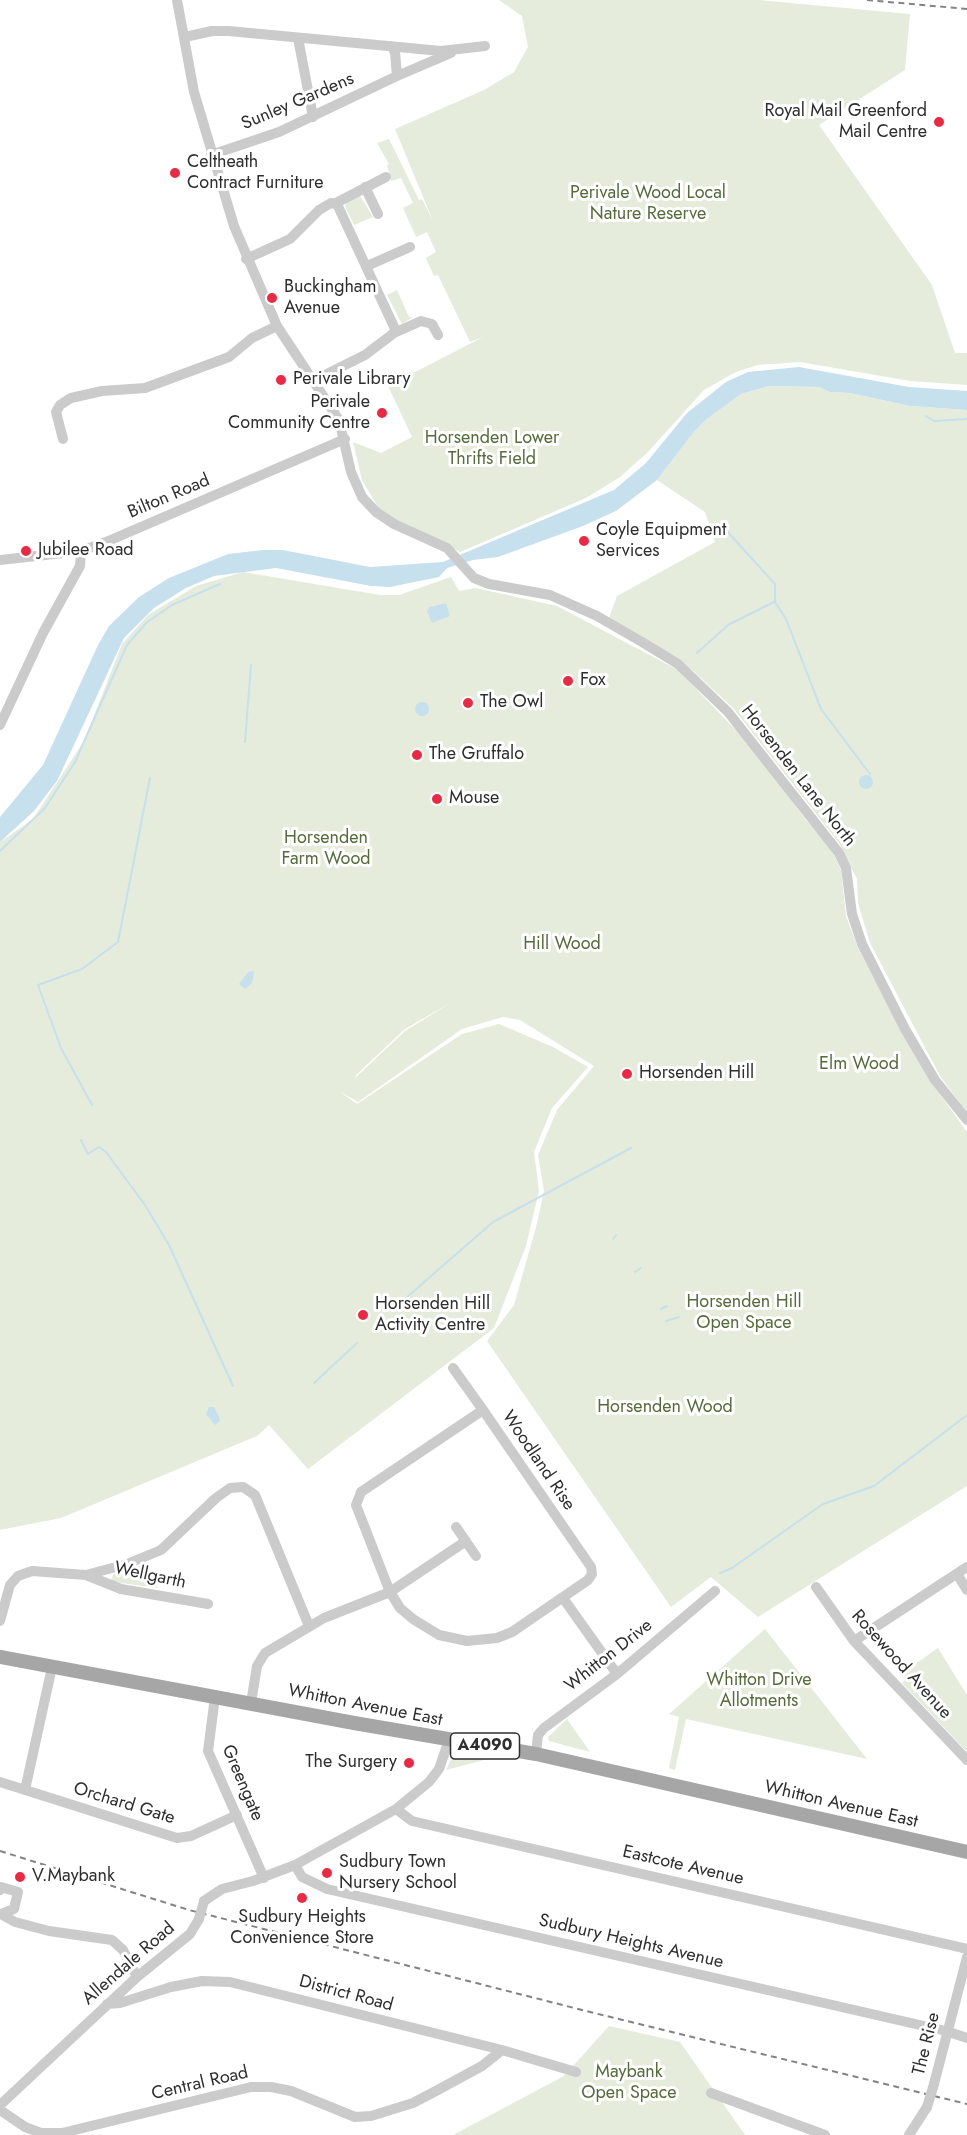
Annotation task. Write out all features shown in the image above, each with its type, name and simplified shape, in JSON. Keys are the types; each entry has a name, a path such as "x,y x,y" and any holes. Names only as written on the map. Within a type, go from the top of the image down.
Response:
{"main road":[{"name":"Whitton Avenue East","path":"0,1657 536,1754 967,1852"}],"street":[{"path":"177,0 194,92 211,154 246,259 277,326 315,380 339,420 345,439"},
{"path":"185,38 221,31 391,46 397,61 397,76"},
{"path":"298,38 313,117"},
{"name":"Sunley Gardens","path":"211,154 279,132 442,56 484,45 441,51 391,46"},
{"path":"246,259 290,239 319,210 387,177"},
{"path":"365,187 378,214"},
{"path":"336,203 367,266 395,329 394,333"},
{"path":"367,266 410,247"},
{"path":"315,380 365,355 394,333 421,321 432,324 438,335"},
{"path":"63,439 56,412 60,405 71,398 102,391 145,388 228,357 252,338 277,326"},
{"name":"Bilton Road","path":"0,560 81,551 345,439"},
{"name":"Horsenden Lane North","path":"345,439 354,480 368,505 398,527 447,548 454,554 460,566 474,578 489,584 550,595 597,616 678,664 728,712 839,853 846,868 852,914 862,944 905,1029 935,1080 967,1120"},
{"path":"0,725 43,633 80,566 81,551"},
{"name":"Woodland Rise","path":"453,1368 591,1567 592,1574 588,1580 563,1598"},
{"path":"483,1410 361,1492 357,1498 356,1510 390,1592 400,1608 426,1628 439,1635 467,1641 497,1638 512,1632 563,1598 617,1674"},
{"path":"0,1621 10,1585 26,1572 86,1575 128,1564 161,1550 216,1498 230,1488 243,1487 255,1495 309,1626"},
{"path":"456,1527 476,1556"},
{"path":"251,1703 260,1660 265,1653 309,1626 390,1592 466,1541"},
{"path":"854,1641 967,1567"},
{"path":"957,1574 967,1590"},
{"name":"Wellgarth","path":"86,1575 121,1589 208,1604"},
{"name":"Rosewood Avenue","path":"816,1587 854,1641 967,1760"},
{"name":"Whitton Drive","path":"536,1754 538,1735 544,1728 617,1674 716,1591"},
{"path":"25,1790 52,1667"},
{"name":"Greengate","path":"215,1697 208,1751 264,1878"},
{"name":"Allendale Road","path":"0,2105 106,2004 190,1934 199,1918 204,1901 222,1889 264,1878 295,1865 396,1809 429,1782 439,1769 449,1740"},
{"name":"Orchard Gate","path":"0,1782 177,1838 191,1836 237,1815"},
{"name":"Eastcote Avenue","path":"396,1809 412,1821 967,1948"},
{"name":"Sudbury Heights Avenue","path":"295,1865 302,1877 327,1889 946,2031 967,2038"},
{"path":"0,1890 1,1887 18,1892 14,1909 0,1914"},
{"path":"0,1914 15,1922 49,1930 112,1940 123,1950 137,1977"},
{"name":"The Rise","path":"909,2135 927,2107 967,1957"},
{"name":"District Road","path":"106,2004 120,2003 192,1983 230,1982 502,2050 576,2072"},
{"name":"Central Road","path":"0,2110 25,2127 41,2133 62,2133 251,2087 271,2087 291,2091 340,2112 365,2117 413,2103 482,2066 502,2050"},
{"path":"711,2093 825,2135"}],"green space":[{"name":"Perivale Wood Local Nature Reserve","path":"499,0 759,0 910,14 905,70 819,125 932,285 955,353 967,353 967,385 910,381 800,362 758,365 736,372 704,390 648,452 620,477 586,498 460,552 381,512 362,480 353,442 381,453 412,437 388,386 483,337 470,342 438,275 434,276 426,258 436,252 427,232 416,237 403,208 413,203 401,178 391,181 387,165 389,164 377,143 389,139 419,200 422,199 433,221 395,129 484,90 514,72 528,47 522,16"},
{"path":"360,196 373,217 354,225 345,206 347,202"},
{"path":"397,290 409,317 413,317 402,324 387,295"},
{"path":"769,386 819,387 830,392 850,393 910,406 967,410 967,1113 940,1076 870,943 858,903 857,879 839,843 733,708 691,669 609,618 617,596 715,542 705,512 657,480 693,433 707,419 741,394"},
{"name":"Horsenden Hill Open Space","path":"243,572 380,595 399,595 451,577 459,591 476,588 557,606 678,670 753,748 805,819 831,848 841,870 846,916 858,948 901,1031 932,1083 967,1132 967,1486 758,1617 711,1577 671,1607 487,1341 514,1305 536,1227 544,1191 538,1155 557,1110 594,1066 520,1020 503,1017 462,1029 358,1102 339,1091 357,1104 462,1034 499,1024 553,1047 588,1067 552,1108 534,1152 539,1191 526,1246 494,1328 308,1469 269,1425 257,1436 61,1518 0,1530 0,842 33,819 84,741 122,644 148,615 196,586","holes":["452,1002 405,1031 355,1078 405,1029"]},
{"path":"145,1564 158,1588 114,1582 111,1579 114,1574"},
{"name":"Whitton Drive Allotments","path":"765,1629 867,1759 686,1719 675,1770 669,1768 679,1717 669,1714"},
{"path":"938,1648 967,1695 967,1752 902,1683 906,1679 901,1674"},
{"path":"567,1719 590,1752 549,1741 548,1737"},
{"path":"457,1747 503,1755 446,1770"},
{"name":"Maybank Open Space","path":"609,2026 680,2042 745,2135 453,2135 564,2076"}],"water":[{"path":"799,367 909,387 967,391 967,410 910,406 850,393 830,392 819,387 769,386 741,394 707,419 693,433 657,480 616,511 583,526 498,557 473,560 447,568 439,577 390,587 371,586 276,568 214,576 186,588 154,608 124,638 57,781 34,811 0,842 0,817 43,765 109,626 139,597 169,578 228,554 263,550 283,550 370,567 443,562 614,490 646,463 687,413 726,382 748,372"},
{"path":"446,603 450,616 432,623 427,611 430,607"},
{"path":"422,702 427,704 429,709 427,714 422,716 417,714 415,709 417,704"},
{"path":"863,775 869,775 873,782 869,789 863,789 859,785 859,779"},
{"path":"254,971 252,983 245,989 239,984 248,972"},
{"path":"209,1407 214,1407 219,1417 220,1421 215,1425 206,1414"}],"waterway":[{"path":"926,416 934,421 967,419"},
{"path":"725,529 775,584 775,602 786,619 821,709 870,774"},
{"path":"0,851 45,808 75,762 127,645 146,623 172,605 220,584"},
{"path":"697,653 728,625 774,602"},
{"path":"245,742 251,665"},
{"path":"92,1105 61,1048 38,985 82,969 118,942 150,778"},
{"path":"81,1140 88,1154 99,1147 106,1152 145,1205 169,1245 233,1386"},
{"path":"391,1311 493,1222 631,1148"},
{"path":"613,1239 616,1235"},
{"path":"635,1272 641,1268"},
{"path":"661,1309 667,1306"},
{"path":"666,1321 679,1317"},
{"path":"314,1383 357,1343"},
{"path":"720,1573 732,1568 823,1504 874,1486 967,1415"}],"railway":[{"path":"867,0 967,9"},
{"path":"0,1851 189,1910 594,2013 967,2104"}],"place":[{"name":"Royal Mail Greenford Mail Centre","path":"939,122"},
{"name":"Celtheath Contract Furniture","path":"175,173"},
{"name":"Buckingham Avenue","path":"272,298"},
{"name":"Perivale Library","path":"281,380"},
{"name":"Perivale Community Centre","path":"382,413"},
{"name":"Coyle Equipment Services","path":"584,541"},
{"name":"Jubilee Road","path":"26,551"},
{"name":"Fox","path":"568,681"},
{"name":"The Owl","path":"468,703"},
{"name":"The Gruffalo","path":"417,755"},
{"name":"Mouse","path":"437,799"},
{"name":"Horsenden Hill","path":"627,1074"},
{"name":"Horsenden Hill Activity Centre","path":"363,1315"},
{"name":"The Surgery","path":"409,1763"},
{"name":"Sudbury Town Nursery School","path":"327,1873"},
{"name":"V.Maybank","path":"20,1877"},
{"name":"Sudbury Heights Convenience Store","path":"302,1898"}],"park label":[{"name":"Horsenden Lower Thrifts Field","path":"492,449"},
{"name":"Horsenden Farm Wood","path":"326,849"},
{"name":"Hill Wood","path":"562,945"},
{"name":"Elm Wood","path":"859,1065"},
{"name":"Horsenden Wood","path":"665,1408"}]}
